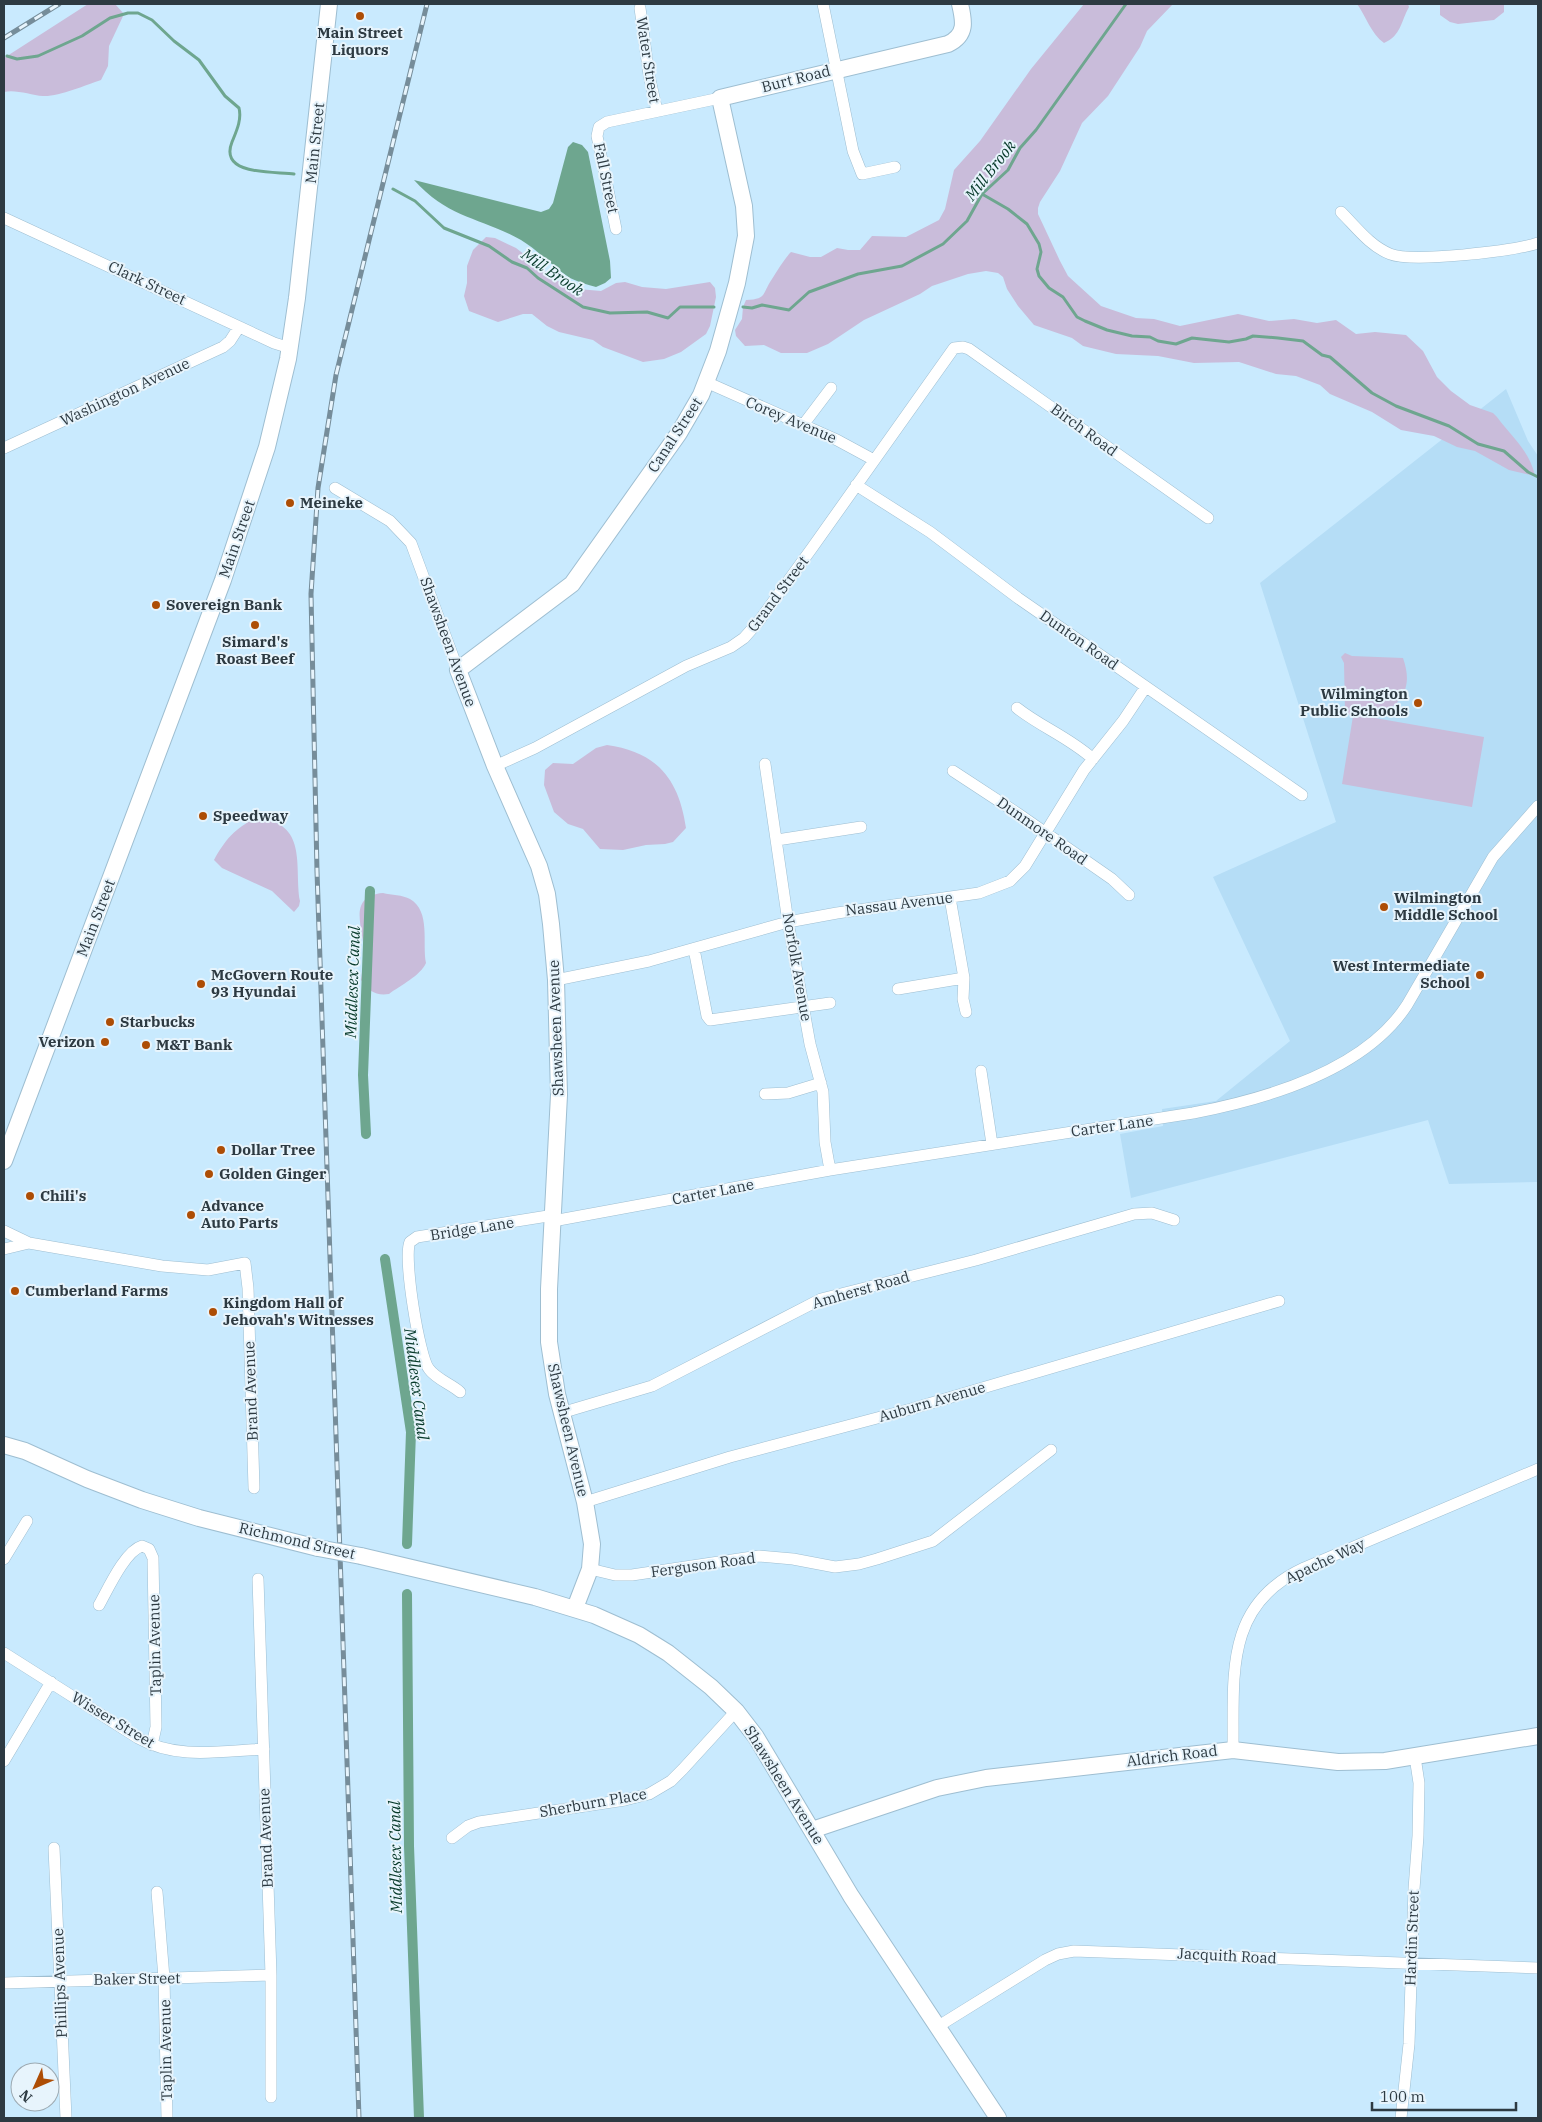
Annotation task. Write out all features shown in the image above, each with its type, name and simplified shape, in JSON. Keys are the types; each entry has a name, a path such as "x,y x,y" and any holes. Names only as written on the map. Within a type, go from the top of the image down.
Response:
{"street":[{"name":"Main Street","path":"4,1161 223,580 267,447 290,348 305,232 329,4"},
{"path":"823,4 853,151 862,174 895,167"},
{"name":"Burt Road","path":"599,127 607,122 936,48 954,41 960,35 964,24 960,4"},
{"name":"Water Street","path":"640,8 649,74 657,111"},
{"name":"Canal Street","path":"458,670 572,584 679,433 698,401 718,351 737,284 746,236 744,206 720,98"},
{"name":"Fall Street","path":"599,127 597,136 616,229"},
{"path":"1341,212 1375,246 1401,257 1418,258 1484,252 1538,243"},
{"name":"Clark Street","path":"4,218 274,344 290,348"},
{"name":"Washington Avenue","path":"4,448 223,347 230,341 239,327"},
{"name":"Grand Street","path":"495,766 535,748 692,664 731,647 744,638 759,621 950,352 958,347"},
{"name":"Birch Road","path":"958,347 969,348 1208,518"},
{"name":"Corey Avenue","path":"706,382 850,446 874,460"},
{"path":"804,425 831,388"},
{"name":"Dunton Road","path":"856,485 930,532 1018,598 1302,795"},
{"name":"Shawsheen Avenue","path":"335,488 390,520 408,539 416,554 495,766 544,879 549,908 556,980 559,1095 548,1324 551,1360 561,1413 585,1502 592,1544 590,1569 575,1608 625,1628 668,1652 698,1675 736,1711 766,1752 856,1903 998,2118"},
{"name":"Nassau Avenue","path":"556,980 633,965 788,922 844,911 985,892 1010,881 1025,866 1093,758 1123,721 1146,688"},
{"path":"1017,708 1029,718 1077,745 1093,758"},
{"name":"Norfolk Avenue","path":"765,764 788,922 810,1044 821,1083 830,1170"},
{"name":"Dunmore Road","path":"952,771 1112,879 1129,895"},
{"name":"Carter Lane","path":"554,1218 830,1170 1174,1117 1238,1104 1282,1090 1348,1059 1383,1035 1401,1016 1493,857 1538,806"},
{"path":"777,840 861,827"},
{"path":"950,898 964,978 963,999 966,1012"},
{"path":"694,949 709,1019 830,1003"},
{"path":"898,989 964,978"},
{"path":"981,1071 992,1144"},
{"path":"766,1094 788,1093 821,1083"},
{"name":"Amherst Road","path":"561,1413 652,1386 821,1299 976,1260 1134,1214 1152,1213 1174,1220"},
{"name":"Bridge Lane","path":"460,1392 434,1374 426,1364 416,1319 407,1262 410,1242 418,1237 554,1218"},
{"path":"4,1231 29,1243"},
{"path":"4,1249 29,1243"},
{"name":"Brand Avenue","path":"29,1243 193,1269 208,1270 245,1263 248,1288 254,1488"},
{"name":"Auburn Avenue","path":"585,1502 730,1457 911,1408 1279,1301"},
{"name":"Richmond Street","path":"4,1435 26,1451"},
{"name":"Richmond Street","path":"4,1445 26,1451 87,1479 150,1503 199,1518 575,1608"},
{"name":"Ferguson Road","path":"590,1569 605,1573 632,1575 759,1556 793,1559 834,1567 859,1564 933,1541 1051,1450"},
{"name":"Apache Way","path":"1233,1750 1234,1671 1238,1644 1251,1614 1276,1584 1304,1568 1538,1469"},
{"path":"4,1559 27,1521"},
{"name":"Taplin Avenue","path":"99,1604 129,1556 139,1546 146,1547 151,1552 153,1558 156,1727 152,1745"},
{"name":"Brand Avenue","path":"258,1579 271,1975 271,2097"},
{"name":"Wisser Street","path":"4,1653 152,1745 180,1752 264,1750"},
{"path":"4,1761 51,1682"},
{"name":"Sherburn Place","path":"452,1838 468,1826 479,1822 625,1800 649,1794 660,1789 682,1769 736,1711"},
{"name":"Aldrich Road","path":"812,1830 921,1793 970,1780 1233,1750 1338,1762 1370,1763 1538,1736"},
{"name":"Hardin Street","path":"1401,2118 1402,2092 1409,2044 1419,1807 1419,1783 1415,1757"},
{"name":"Phillips Avenue","path":"54,1848 66,2118"},
{"name":"Taplin Avenue","path":"157,1892 164,1978 167,2118"},
{"name":"Jacquith Road","path":"937,2027 1045,1960 1066,1952 1087,1950 1538,1968"},
{"name":"Baker Street","path":"4,1983 271,1975"}],"shaded area":[{"path":"88,4 115,4 124,14 109,46 108,66 101,80 64,93 49,96 13,91 4,92 4,58"},
{"path":"1084,4 1173,4 1147,31 1140,47 1108,96 1082,123 1060,171 1040,202 1038,214 1068,276 1101,306 1136,318 1154,319 1180,326 1238,314 1269,321 1294,319 1317,323 1336,320 1356,334 1375,332 1406,335 1423,351 1437,377 1451,391 1470,405 1493,413 1497,417 1524,451 1533,467 1535,476 1509,470 1475,451 1457,447 1434,436 1401,430 1372,412 1330,394 1320,385 1296,376 1276,374 1239,362 1194,363 1158,356 1116,354 1083,346 1072,338 1034,325 1007,289 1003,277 998,273 986,271 968,274 932,286 920,294 864,320 828,344 807,353 781,353 764,345 745,346 736,336 735,330 742,319 746,300 761,297 764,294 791,252 810,257 821,257 837,248 860,250 872,236 906,237 939,220 945,209 954,170 980,141 1031,69"},
{"path":"1357,4 1408,4 1409,7 1400,28 1390,40 1384,43 1372,30"},
{"path":"1440,4 1504,4 1504,12 1494,20 1458,24 1450,22 1440,15"},
{"path":"573,142 582,145 588,152 610,261 611,278 596,287 570,278 521,240 440,203 414,180 541,212 549,209 553,203 568,147"},
{"path":"486,237 495,238 516,248 561,283 578,289 601,291 616,283 625,282 642,287 666,289 710,282 715,288 716,297 710,326 706,334 681,352 664,359 643,362 603,347 593,340 559,332 547,326 532,314 523,314 498,322 469,311 464,296 467,283 467,266 473,250"},
{"name":"Wilmington Public Schools","path":"1506,389 1528,441 1538,456 1538,1182 1449,1184 1428,1120 1131,1198 1120,1134 1163,1126 1162,1109 1216,1101 1290,1041 1213,877 1336,822 1260,583"},
{"path":"1345,653 1352,656 1403,658 1407,679 1403,695 1392,708 1375,718 1484,737 1472,807 1342,784 1353,716 1345,713 1344,663 1341,657"},
{"path":"607,745 639,754 652,761 671,782 678,795 686,828 673,842 623,850 600,849 583,829 568,824 554,812 544,785 545,770 553,763 573,764 596,748"},
{"path":"256,818 273,821 284,828 292,837 296,848 300,901 299,906 294,912 272,891 222,868 214,860 231,835"},
{"path":"383,893 407,898 417,904 421,911 424,928 426,963 410,980 389,994 373,992 361,980 364,953 360,924 361,907 364,900 372,895"}],"waterway":[{"name":"Mill Brook","path":"743,307 752,308 762,305 789,310 809,292 858,274 902,266 943,244 967,221 982,194 1008,170 1020,148 1036,130 1126,4"},
{"name":"Mill Brook","path":"7,56 17,59 38,56 82,36 110,18 128,13 138,13 152,20 174,41 199,60 225,96 239,108 239,121 230,153 234,161 241,167 252,170 294,174"},
{"name":"Mill Brook","path":"393,189 415,201 444,228 489,246 512,262 527,268 538,278 583,307 610,313 647,312 668,318 680,307 714,307"},
{"path":"982,194 1008,209 1027,224 1039,244 1041,252 1037,269 1039,276 1049,288 1063,297 1077,317 1107,330 1132,336 1150,337 1158,341 1176,344 1192,338 1229,342 1253,336 1303,341 1322,355 1330,357 1372,393 1396,406 1449,426 1478,444 1504,451 1528,472 1538,477"},
{"name":"Middlesex Canal","path":"366,1134 363,1075 370,891"},
{"name":"Middlesex Canal","path":"385,1259 411,1432 407,1544"},
{"name":"Middlesex Canal","path":"407,1594 409,1846 419,2118"}],"railway":[{"path":"4,38 59,4"},
{"path":"359,2118 317,871 311,594 318,488 336,375 427,4"}],"place":[{"name":"Main Street Liquors","path":"360,16"},
{"name":"Meineke","path":"290,503"},
{"name":"Sovereign Bank","path":"156,605"},
{"name":"Simard's Roast Beef","path":"255,625"},
{"name":"Wilmington Public Schools","path":"1418,703"},
{"name":"Speedway","path":"203,816"},
{"name":"Wilmington Middle School","path":"1384,907"},
{"name":"West Intermediate School","path":"1480,975"},
{"name":"McGovern Route 93 Hyundai","path":"201,984"},
{"name":"Starbucks","path":"110,1022"},
{"name":"Verizon","path":"105,1042"},
{"name":"M&T Bank","path":"146,1045"},
{"name":"Dollar Tree","path":"221,1150"},
{"name":"Golden Ginger","path":"209,1174"},
{"name":"Chili's","path":"30,1196"},
{"name":"Advance Auto Parts","path":"191,1215"},
{"name":"Cumberland Farms","path":"15,1291"},
{"name":"Kingdom Hall of Jehovah's Witnesses","path":"213,1312"}]}
